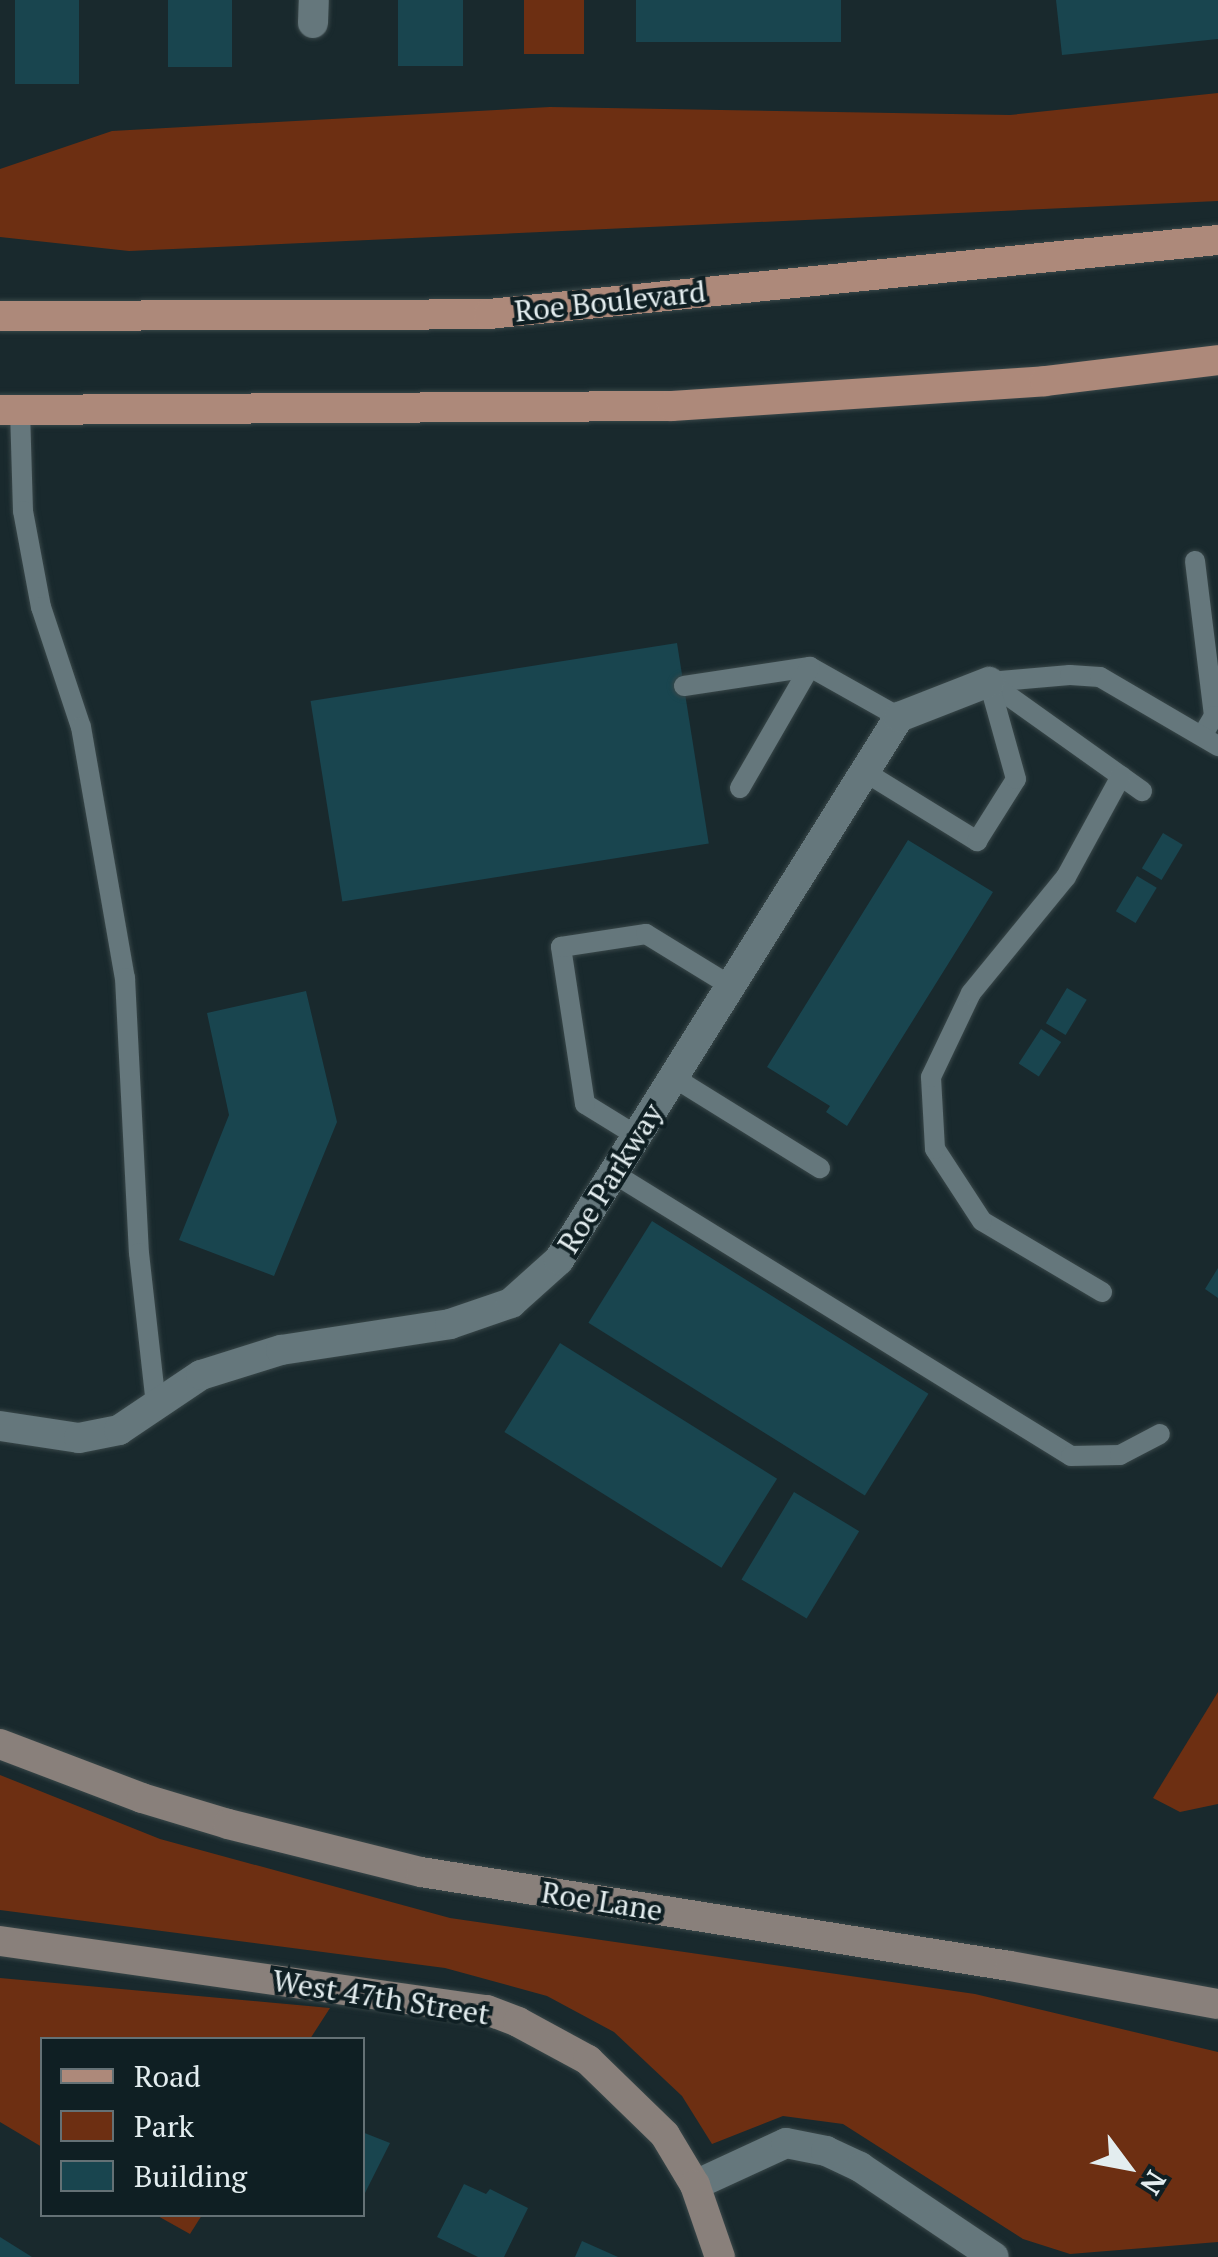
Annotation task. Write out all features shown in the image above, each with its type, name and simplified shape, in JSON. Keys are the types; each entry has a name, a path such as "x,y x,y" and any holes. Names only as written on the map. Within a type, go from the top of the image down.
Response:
{"main road":[{"name":"Roe Boulevard","path":"0,316 489,314 1218,240"},
{"path":"10,410 672,406 1045,381 1218,360"}],"street":[{"path":"899,717 989,682"},
{"name":"Roe Parkway","path":"0,1426 79,1438 120,1430 200,1376 281,1350 450,1324 511,1303 560,1260 899,717"},
{"name":"Roe Lane","path":"0,1744 142,1798 228,1824 421,1872 1010,1966 1218,2004"},
{"name":"West 47th Street","path":"0,1941 487,2010 588,2060 664,2135 695,2185 720,2257"},
{"path":"695,2185 786,2143 826,2151 860,2167 994,2257"}],"lane":[{"path":"10,410 41,607 81,727 125,978 138,1254 156,1405"},
{"path":"989,682 1070,675 1100,678 1210,741 1214,716 1195,560"},
{"path":"740,788 810,667"},
{"path":"684,686 810,667 899,717"},
{"path":"864,772 977,841 1016,779 989,682"},
{"path":"989,682 1142,792"},
{"path":"1102,1292 982,1221 935,1149 930,1076 971,993 1066,876 1121,776"},
{"path":"637,1136 584,1104 562,947 646,934 731,986"},
{"path":"674,1078 820,1168"},
{"path":"614,1174 1070,1456 1120,1455 1160,1434"}],"green space":[{"path":"524,0 584,0 584,54 524,54"},
{"path":"1218,93 1218,201 129,251 0,237 0,169 112,131 550,107 1010,115"},
{"path":"1218,1692 1218,1804 1180,1812 1153,1798"},
{"path":"0,1775 160,1839 450,1918 975,1994 1218,2052 1218,2242 1070,2254 1023,2239 843,2124 783,2116 712,2144 682,2096 614,2032 547,1996 445,1968 0,1910"},
{"path":"0,1978 330,2008 311,2037 40,2037 40,2146 0,2122"},
{"path":"160,2217 201,2217 190,2234"}],"building":[{"path":"15,0 79,0 79,84 15,84"},
{"path":"168,0 232,0 232,67 168,67"},
{"path":"398,0 463,0 463,66 398,66"},
{"path":"636,0 841,0 841,42 636,42"},
{"path":"1056,0 1218,0 1218,39 1062,55"},
{"path":"677,643 709,844 342,902 311,701"},
{"path":"1163,833 1183,845 1162,880 1142,868"},
{"path":"908,840 993,892 847,1126 826,1112 830,1106 767,1067"},
{"path":"1137,876 1157,888 1136,923 1116,911"},
{"path":"1067,988 1087,1000 1066,1035 1046,1023"},
{"path":"306,991 337,1122 274,1276 179,1240 229,1115 207,1013"},
{"path":"1041,1029 1061,1042 1039,1076 1019,1063"},
{"path":"652,1221 928,1394 865,1496 588,1323"},
{"path":"1218,1268 1218,1298 1205,1289"},
{"path":"560,1343 777,1479 721,1568 504,1432"},
{"path":"794,1492 859,1531 807,1619 741,1579"},
{"path":"365,2133 390,2143 365,2193"},
{"path":"464,2184 486,2194 490,2189 528,2208 504,2257 478,2257 437,2237"},
{"path":"0,2237 32,2257 0,2257"},
{"path":"582,2241 618,2257 575,2257"}]}
